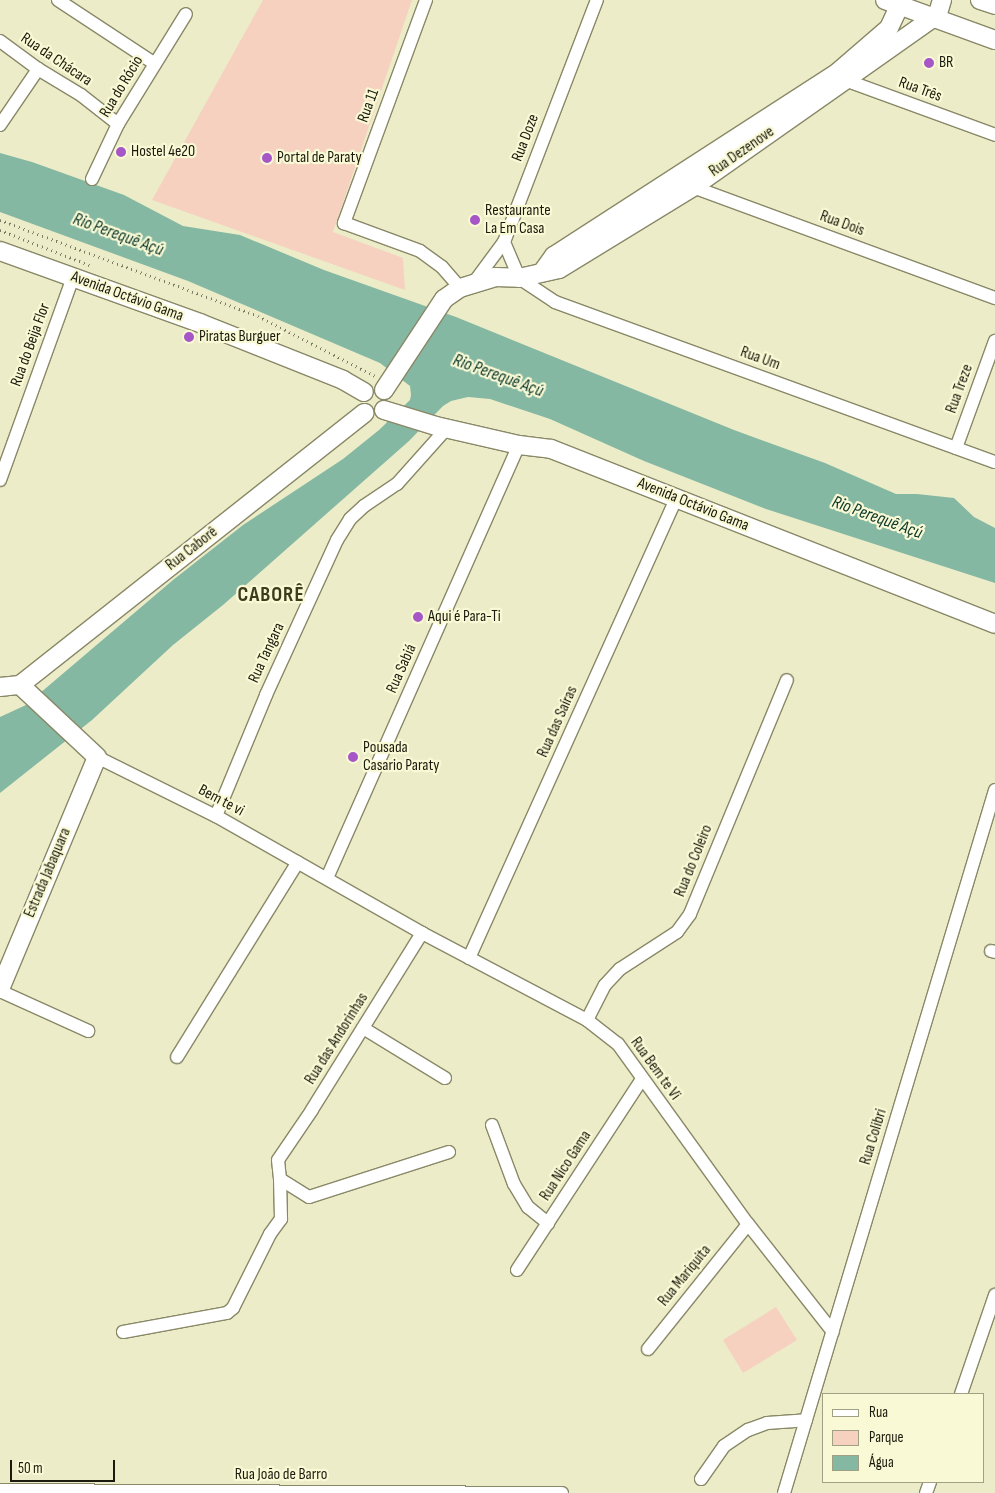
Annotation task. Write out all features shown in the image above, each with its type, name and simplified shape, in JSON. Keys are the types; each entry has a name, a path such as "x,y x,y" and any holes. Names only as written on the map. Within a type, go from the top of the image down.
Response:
{"street":[{"path":"58,0 155,64"},
{"name":"Rua 11","path":"426,0 344,223 420,251 468,284"},
{"name":"Rua Doze","path":"468,284 504,242 597,0"},
{"path":"932,18 938,13 942,0"},
{"path":"980,0 995,5"},
{"path":"896,2 932,18 995,40"},
{"name":"Rua Dezenove","path":"841,76 889,28 896,2"},
{"name":"Rua do Rócio","path":"92,179 118,124 186,14"},
{"name":"Rua Dezenove","path":"386,386 444,299 468,284 495,277 519,278 543,271 554,256 688,180 841,76 932,18"},
{"name":"Rua da Chácara","path":"0,41 38,69 81,95 118,124"},
{"path":"0,125 38,69"},
{"name":"Rua Três","path":"841,76 995,135"},
{"name":"Rua Dois","path":"688,180 995,298"},
{"path":"504,242 519,278"},
{"name":"Avenida Octávio Gama","path":"0,251 209,327 343,380 364,392"},
{"name":"Rua do Beija Flor","path":"0,480 73,278"},
{"name":"Rua Um","path":"519,278 556,302 995,462"},
{"name":"Rua Treze","path":"956,448 995,341"},
{"path":"386,386 388,397 387,412 376,415 364,413 360,406 364,392 370,388 386,386"},
{"name":"Avenida Octávio Gama","path":"387,412 519,445 551,449 995,624"},
{"name":"Rua Caborê","path":"20,684 364,413"},
{"name":"Rua Tangara","path":"216,816 266,696 337,540 350,519 364,506 397,484 441,427"},
{"name":"Rua Sabiá","path":"327,878 519,445"},
{"name":"Rua das Saíras","path":"469,958 676,499"},
{"name":"Rua do Coleiro","path":"587,1020 605,985 620,969 677,932 690,914 786,680"},
{"path":"0,687 20,684 97,757"},
{"name":"Bem te vi","path":"97,757 216,816 327,878"},
{"name":"Estrada Jabaquara","path":"0,990 97,757"},
{"name":"Rua Colibri","path":"784,1493 995,790"},
{"path":"177,1058 298,862"},
{"name":"Rua Bem te Vi","path":"327,878 422,933 587,1020 618,1044 748,1224 832,1332"},
{"name":"Rua das Andorinhas","path":"280,1178 278,1160 312,1110 422,933"},
{"path":"0,990 88,1030"},
{"path":"363,1028 445,1078"},
{"name":"Rua Nico Gama","path":"517,1270 642,1079"},
{"path":"492,1125 514,1184 528,1207 548,1223"},
{"path":"280,1178 309,1197 449,1152"},
{"path":"123,1332 227,1313 233,1308 270,1234 280,1219 280,1178"},
{"name":"Rua Mariquita","path":"648,1349 748,1224"},
{"path":"961,1393 995,1295"},
{"path":"701,1478 724,1446 748,1430 767,1423 806,1420"},
{"name":"Rua João de Barro","path":"0,1490 562,1493"}],"path":[{"path":"0,220 258,316 386,386"}],"green space":[{"name":"Portal de Paraty","path":"263,0 412,0 333,232 403,258 405,290 152,200"},
{"path":"776,1307 797,1340 743,1373 723,1340"}],"water":[{"name":"Rio Perequê Açú","path":"0,153 32,162 124,195 183,226 240,235 324,270 456,317 734,430 825,463 896,494 954,498 974,517 995,528 995,583 766,509 644,461 550,419 490,399 468,397 451,401 443,406 409,441 223,605 173,645 92,720 0,793 0,717 26,705 173,580 243,525 343,459 379,430 410,400 411,395 410,386 380,363 188,281 0,212"}],"place":[{"name":"BR","path":"929,63"},
{"name":"Hostel 4e20","path":"121,152"},
{"name":"Portal de Paraty","path":"267,158"},
{"name":"Restaurante La Em Casa","path":"475,220"},
{"name":"Piratas Burguer","path":"189,337"},
{"name":"Aqui é Para-Ti","path":"418,617"},
{"name":"Pousada Casario Paraty","path":"353,757"}],"district":[{"name":"CABORÊ","path":"271,595"}]}
